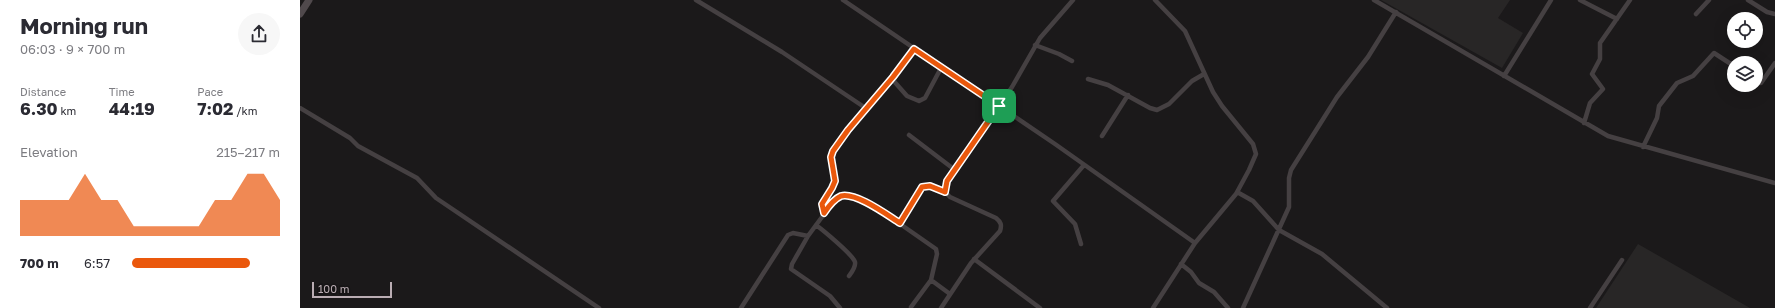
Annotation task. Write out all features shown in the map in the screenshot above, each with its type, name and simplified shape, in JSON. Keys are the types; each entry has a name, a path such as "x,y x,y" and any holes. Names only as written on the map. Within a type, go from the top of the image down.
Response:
{"street":[{"path":"300,14 309,0"},
{"path":"696,0 788,56 866,109"},
{"path":"843,0 999,106 1195,243"},
{"path":"945,192 945,186 1012,87 1036,45 1073,0"},
{"path":"1153,308 1195,243 1237,192 1254,160 1255,149 1253,144 1222,106 1204,74 1185,31 1155,0"},
{"path":"1374,0 1584,123 1615,139 1737,171 1775,183"},
{"path":"1504,76 1551,0"},
{"path":"1580,0 1617,19"},
{"path":"1584,123 1590,103 1603,89 1592,74 1600,59 1600,43 1630,0"},
{"path":"1696,14 1710,0"},
{"path":"1748,0 1767,12 1775,14"},
{"path":"1243,308 1279,230 1290,202 1288,178 1291,170 1337,97 1368,57 1396,14"},
{"path":"1036,45 1072,61"},
{"path":"824,213 822,204 835,181 831,157 833,151 914,49"},
{"path":"1643,146 1657,118 1659,106 1677,84 1693,76 1714,53 1727,61"},
{"path":"1763,80 1775,63"},
{"path":"892,78 907,96 919,100 925,98 941,68"},
{"path":"1088,79 1108,85 1150,108 1157,110 1169,104 1192,81 1204,74"},
{"path":"1102,136 1128,95"},
{"path":"300,108 350,138 358,146 417,178 436,198 599,308"},
{"path":"908,135 955,170"},
{"path":"1081,244 1075,224 1053,201 1084,165"},
{"path":"900,223 922,187 930,186 996,218 1001,224 1000,230 974,259 941,308"},
{"path":"1237,192 1253,201 1279,230 1322,254 1387,308"},
{"path":"840,308 830,296 791,269 792,264 808,236 824,213 836,199 841,196 850,196 877,209 900,223 936,249 937,254 931,280 911,307"},
{"path":"816,225 835,240 854,261 854,269 849,276"},
{"path":"741,308 788,235 793,233 808,236"},
{"path":"974,259 1040,308"},
{"path":"1590,308 1622,260"},
{"path":"1181,264 1191,272 1200,283 1214,292 1228,308"},
{"path":"931,280 950,294"}],"shaded area":[{"path":"1381,0 1510,0 1498,18 1523,33 1502,68"},
{"path":"1638,244 1750,308 1596,308"}],"route":[{"path":"914,49 999,106 947,181 945,192 927,185 922,187 900,223 858,198 850,196 841,196 836,199 824,213 822,204 835,181 831,157 833,151 840,140 893,77 914,49"}]}
